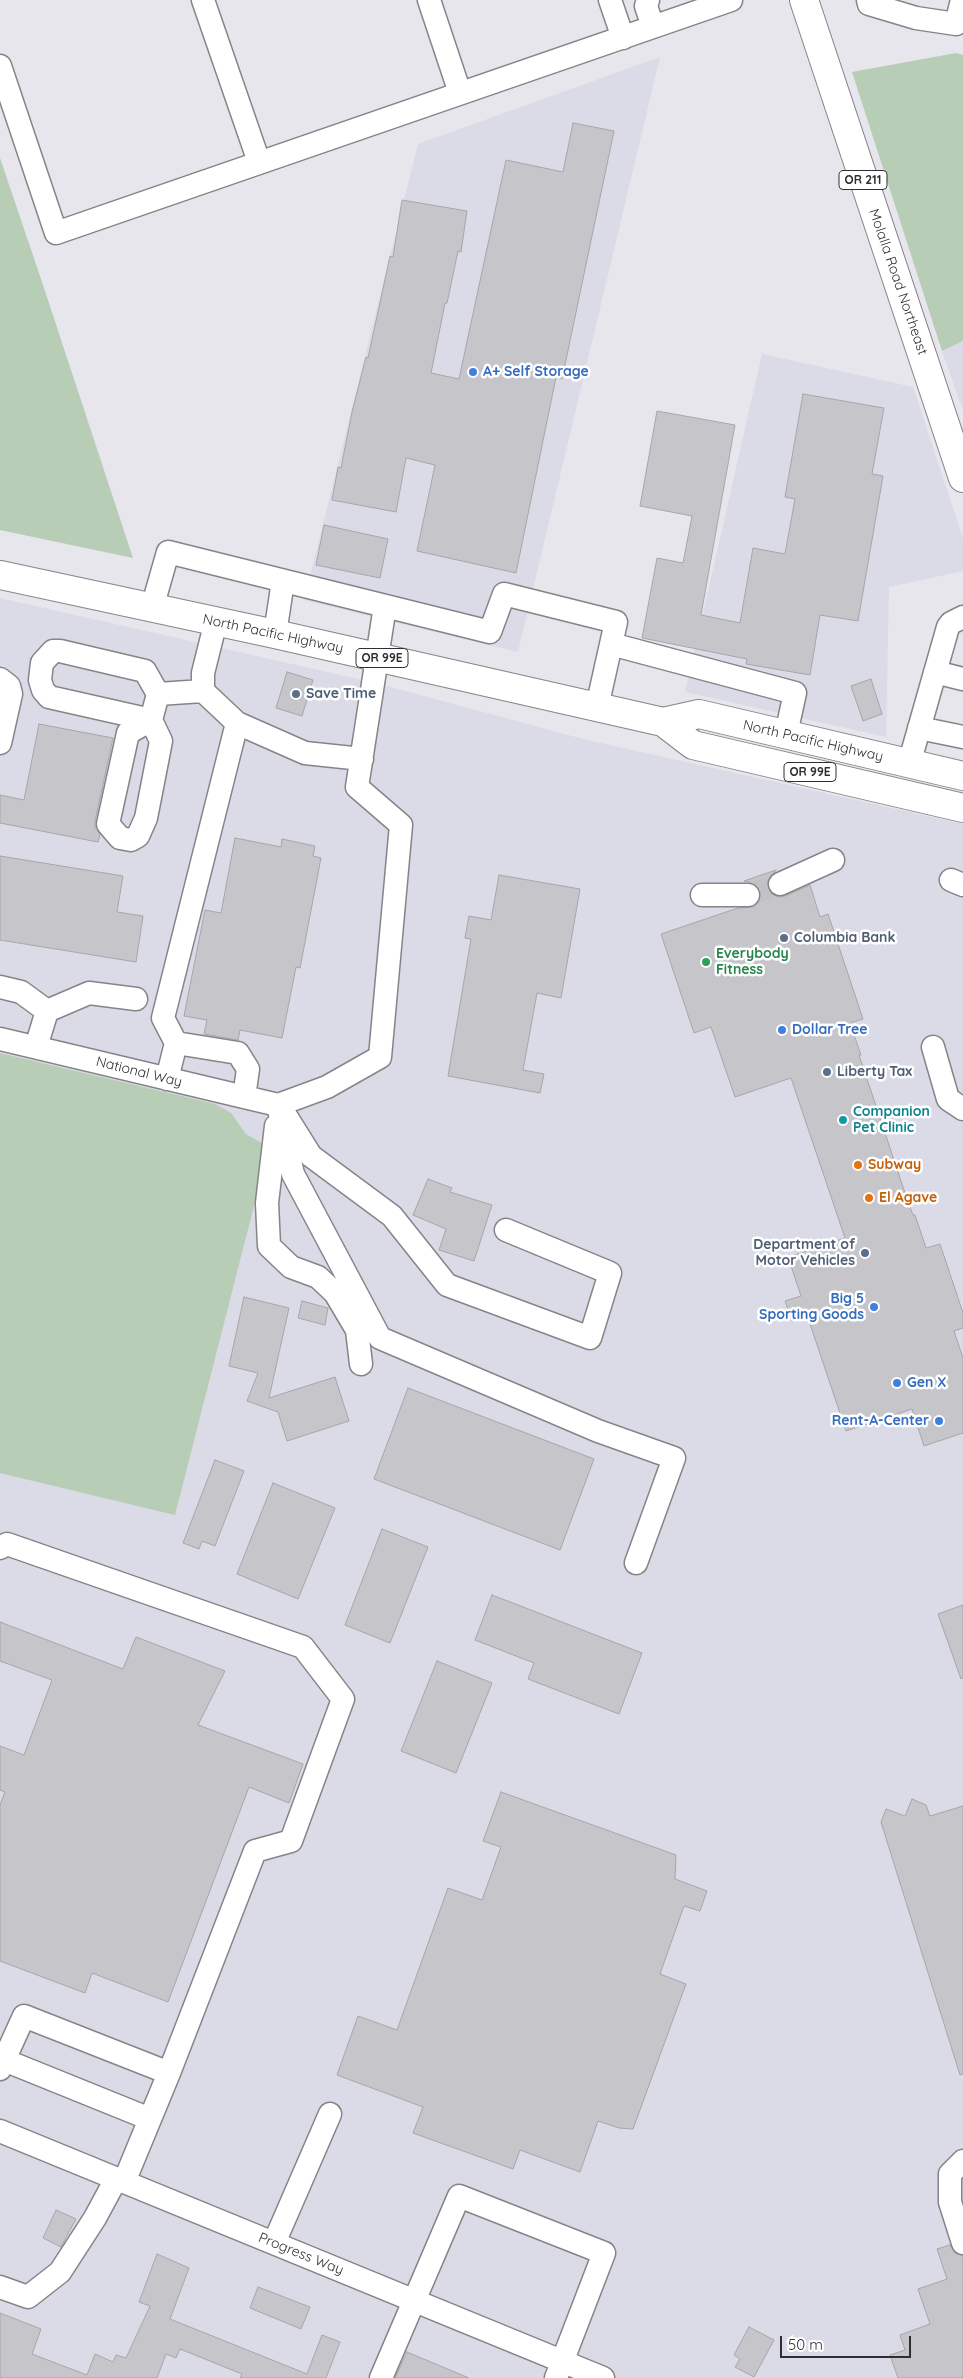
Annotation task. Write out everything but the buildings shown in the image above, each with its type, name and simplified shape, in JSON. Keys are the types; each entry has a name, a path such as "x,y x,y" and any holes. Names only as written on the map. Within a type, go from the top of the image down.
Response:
{"main road":[{"name":"Molalla Road Northeast","path":"804,0 963,478"},
{"name":"North Pacific Highway","path":"0,575 275,634 663,722 693,745 963,808"},
{"name":"North Pacific Highway","path":"663,722 699,714 963,776"},
{"path":"780,765 786,734"}],"street":[{"path":"203,0 259,162"},
{"path":"429,0 460,93"},
{"path":"610,0 622,38"},
{"path":"648,0 646,6 653,27"},
{"path":"0,66 56,233 731,0"},
{"path":"868,0 869,4 916,18 956,24 962,0"},
{"path":"152,608 168,552 490,632 504,594 616,622 597,707"},
{"path":"275,634 283,581"},
{"path":"278,1105 327,1087 380,1057 401,825 357,787 378,657 384,606"},
{"path":"909,764 948,627 963,617"},
{"path":"216,621 203,673 203,690 237,723 306,753 362,759"},
{"path":"611,644 796,693 786,734"},
{"path":"53,651 60,651 145,671 158,694 151,720 49,697 43,690 40,680 42,663 53,651"},
{"path":"935,672 963,679"},
{"path":"0,680 9,686 11,694 0,743"},
{"path":"158,694 203,690"},
{"path":"166,1079 176,1043 163,1018 237,723"},
{"path":"919,728 963,737"},
{"path":"780,884 833,860"},
{"path":"702,895 748,895"},
{"path":"0,987 20,992 48,1010"},
{"path":"36,1047 48,1010 89,992 136,999"},
{"name":"National Way","path":"0,1039 278,1105"},
{"path":"176,1043 238,1053 248,1070 244,1097"},
{"path":"933,1047 948,1098 963,1109"},
{"path":"278,1105 311,1156 392,1216 447,1285 590,1338 610,1273 506,1230"},
{"path":"278,1105 267,1203 269,1246 291,1267 318,1277 334,1293 357,1330 361,1364"},
{"path":"278,1105 292,1174 380,1338 598,1431 674,1458 636,1563"},
{"path":"0,1548 7,1544 303,1647 343,1699 291,1841 255,1851 169,2073 150,2119 120,2180 60,2272 28,2297 0,2287"},
{"path":"150,2119 2,2065 24,2016 169,2073"},
{"path":"274,2243 330,2114"},
{"name":"Progress Way","path":"0,2131 415,2301 559,2370 602,2378"},
{"path":"963,2161 950,2174 950,2202 963,2243"},
{"path":"381,2378 459,2196 604,2253 559,2370"}],"shaded area":[{"name":"A+ Self Storage","path":"660,57 518,652 304,600 418,144"},
{"path":"963,341 963,411 942,351"},
{"path":"762,354 913,387 963,538 963,571 889,587 886,737 685,692"},
{"path":"0,598 376,683 583,739 963,824 963,2378 0,2378"}],"green space":[{"path":"956,53 963,55 963,341 942,351 852,72"},
{"path":"0,158 41,279 133,558 0,530"},
{"path":"0,1053 215,1104 231,1113 246,1134 265,1145 268,1151 175,1515 0,1473"}],"tunnel":[{"path":"748,895 780,884"}],"place":[{"name":"A+ Self Storage","path":"473,372"},
{"name":"Save Time","path":"296,694"},
{"name":"Columbia Bank","path":"784,938"},
{"name":"Everybody Fitness","path":"706,962"},
{"name":"Dollar Tree","path":"782,1030"},
{"name":"Liberty Tax","path":"827,1072"},
{"name":"Companion Pet Clinic","path":"843,1120"},
{"name":"Subway","path":"858,1165"},
{"name":"El Agave","path":"869,1198"},
{"name":"Department of Motor Vehicles","path":"865,1253"},
{"name":"Big 5 Sporting Goods","path":"874,1307"},
{"name":"Gen X","path":"897,1383"},
{"name":"Rent-A-Center","path":"939,1421"}]}
